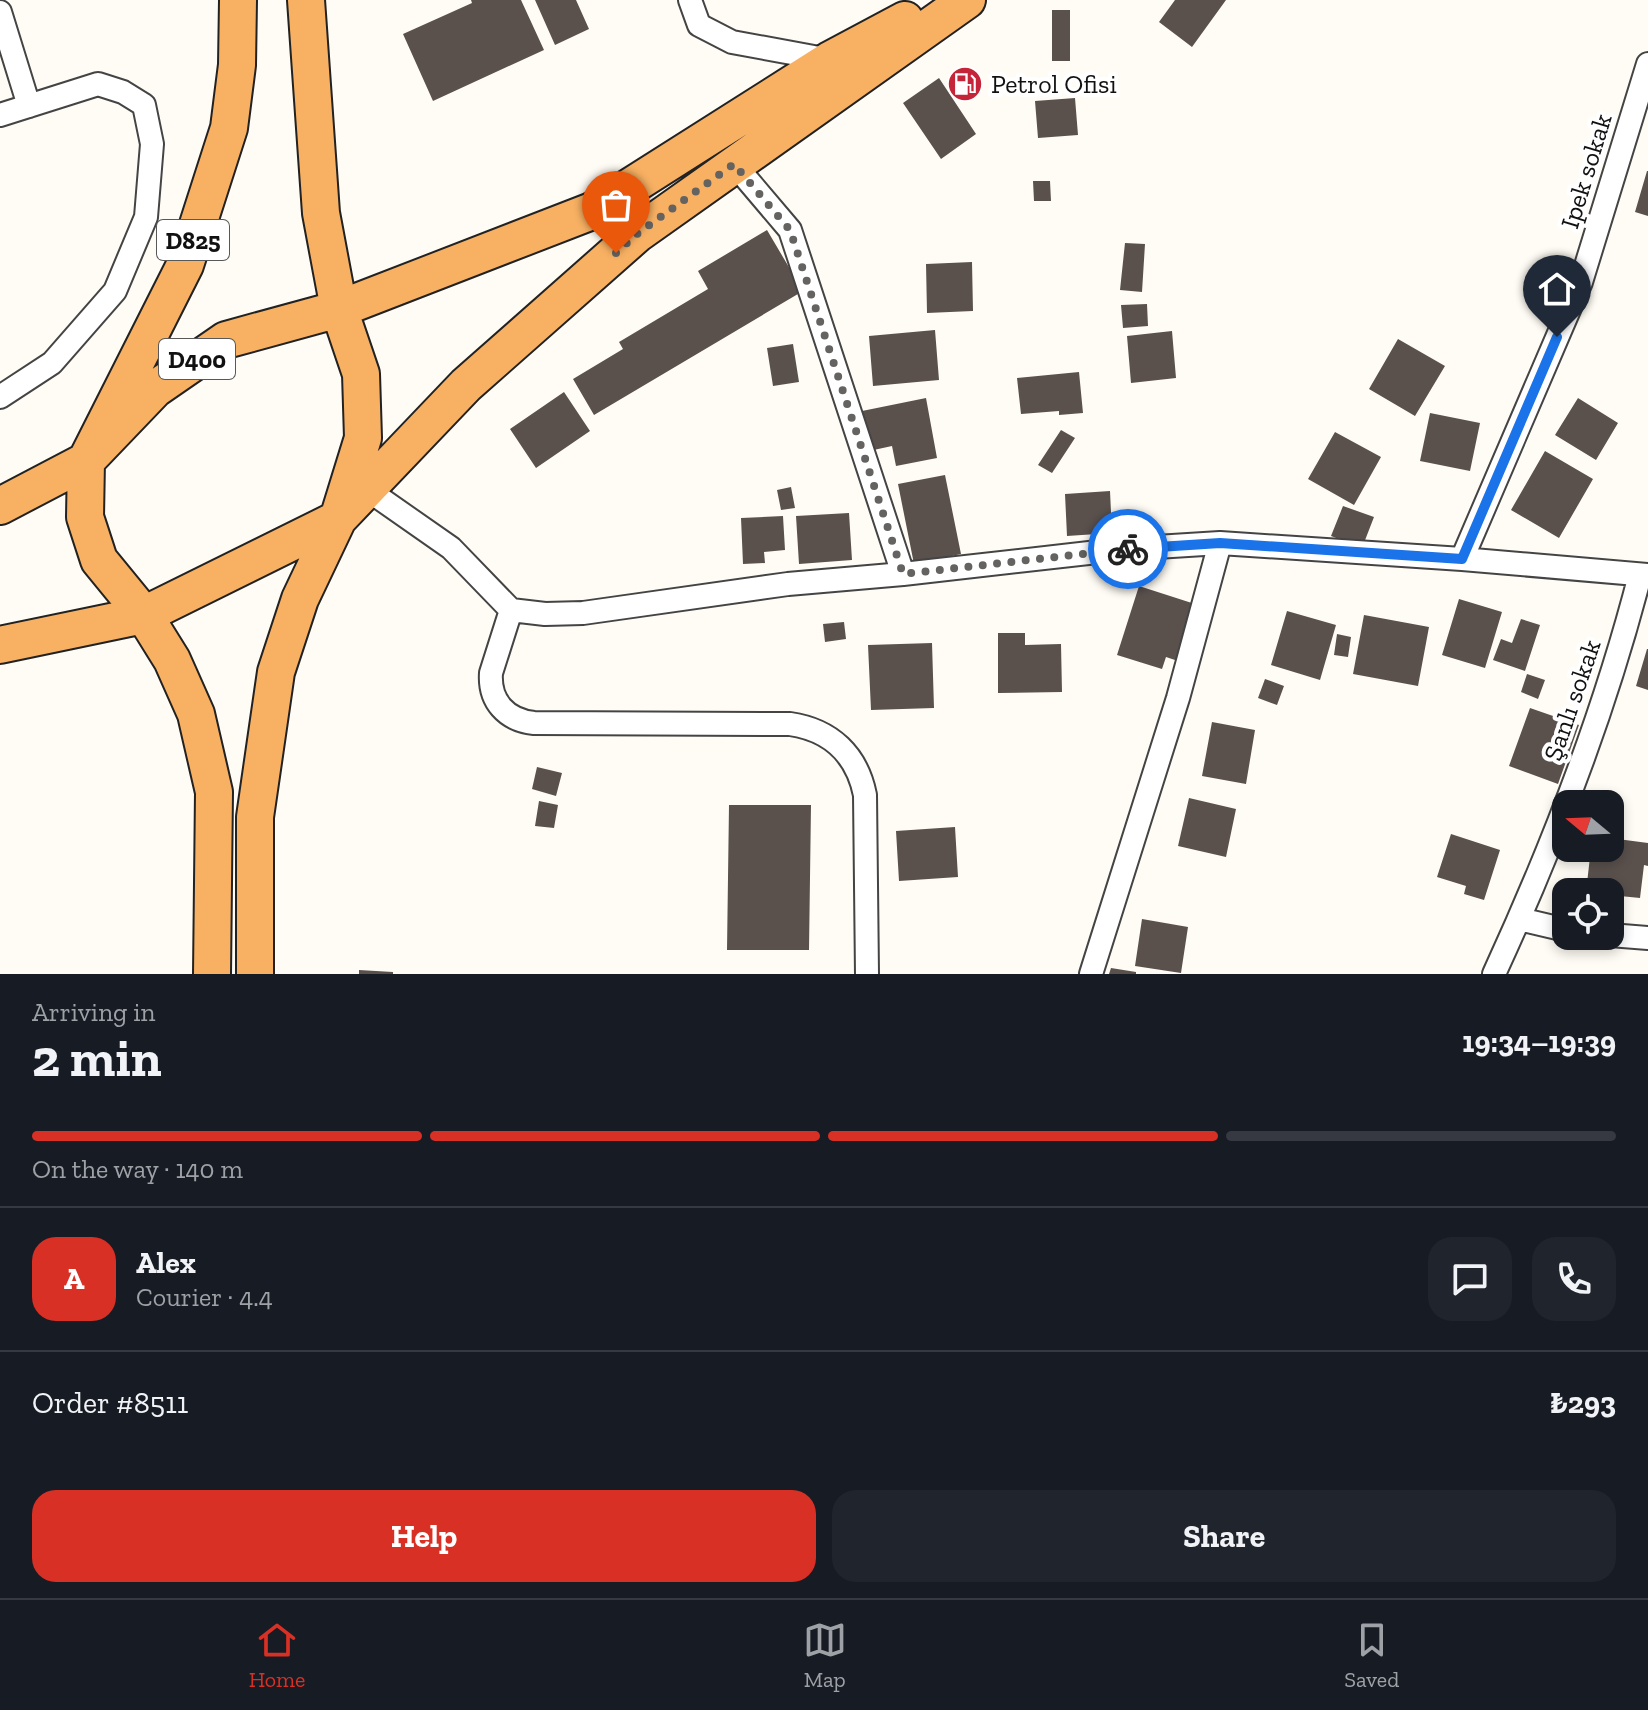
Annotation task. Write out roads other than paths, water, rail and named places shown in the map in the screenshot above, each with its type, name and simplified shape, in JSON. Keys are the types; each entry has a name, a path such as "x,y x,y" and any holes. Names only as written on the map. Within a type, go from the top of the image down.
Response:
{"highway":[{"name":"D825","path":"212,974 214,792 196,714 172,660 144,615 99,560 85,517 86,461 185,265 229,128 237,65 238,0"},
{"path":"255,974 255,817 276,672 300,599 338,519 363,438 361,374 339,309 321,213 306,0"},
{"name":"D400","path":"0,506 86,461 155,389 226,340 339,309 592,211 830,60 943,0"},
{"path":"0,645 144,615 338,519 478,375 637,234 967,0"}],"street":[{"path":"690,0 699,25 732,42 830,60"},
{"path":"0,12 29,106"},
{"name":"Ipek sokak","path":"1462,559 1581,282 1648,64"},
{"path":"0,115 98,84 123,92 144,105 152,144 146,217 115,291 52,363 0,397"},
{"path":"734,164 790,230 903,574"},
{"path":"368,490 451,548 511,610 545,614 583,613 788,584 1124,549 1220,543 1644,575"},
{"path":"1091,974 1178,698 1220,543"},
{"name":"Şanlı sokak","path":"1494,974 1519,919 1594,726 1644,575"},
{"path":"511,610 490,683 497,703 513,718 534,723 790,724 817,730 840,745 857,768 865,795 867,974"},
{"path":"1519,919 1552,927"},
{"path":"1624,936 1648,938"}],"place":[{"name":"Petrol Ofisi","path":"965,84"}]}
